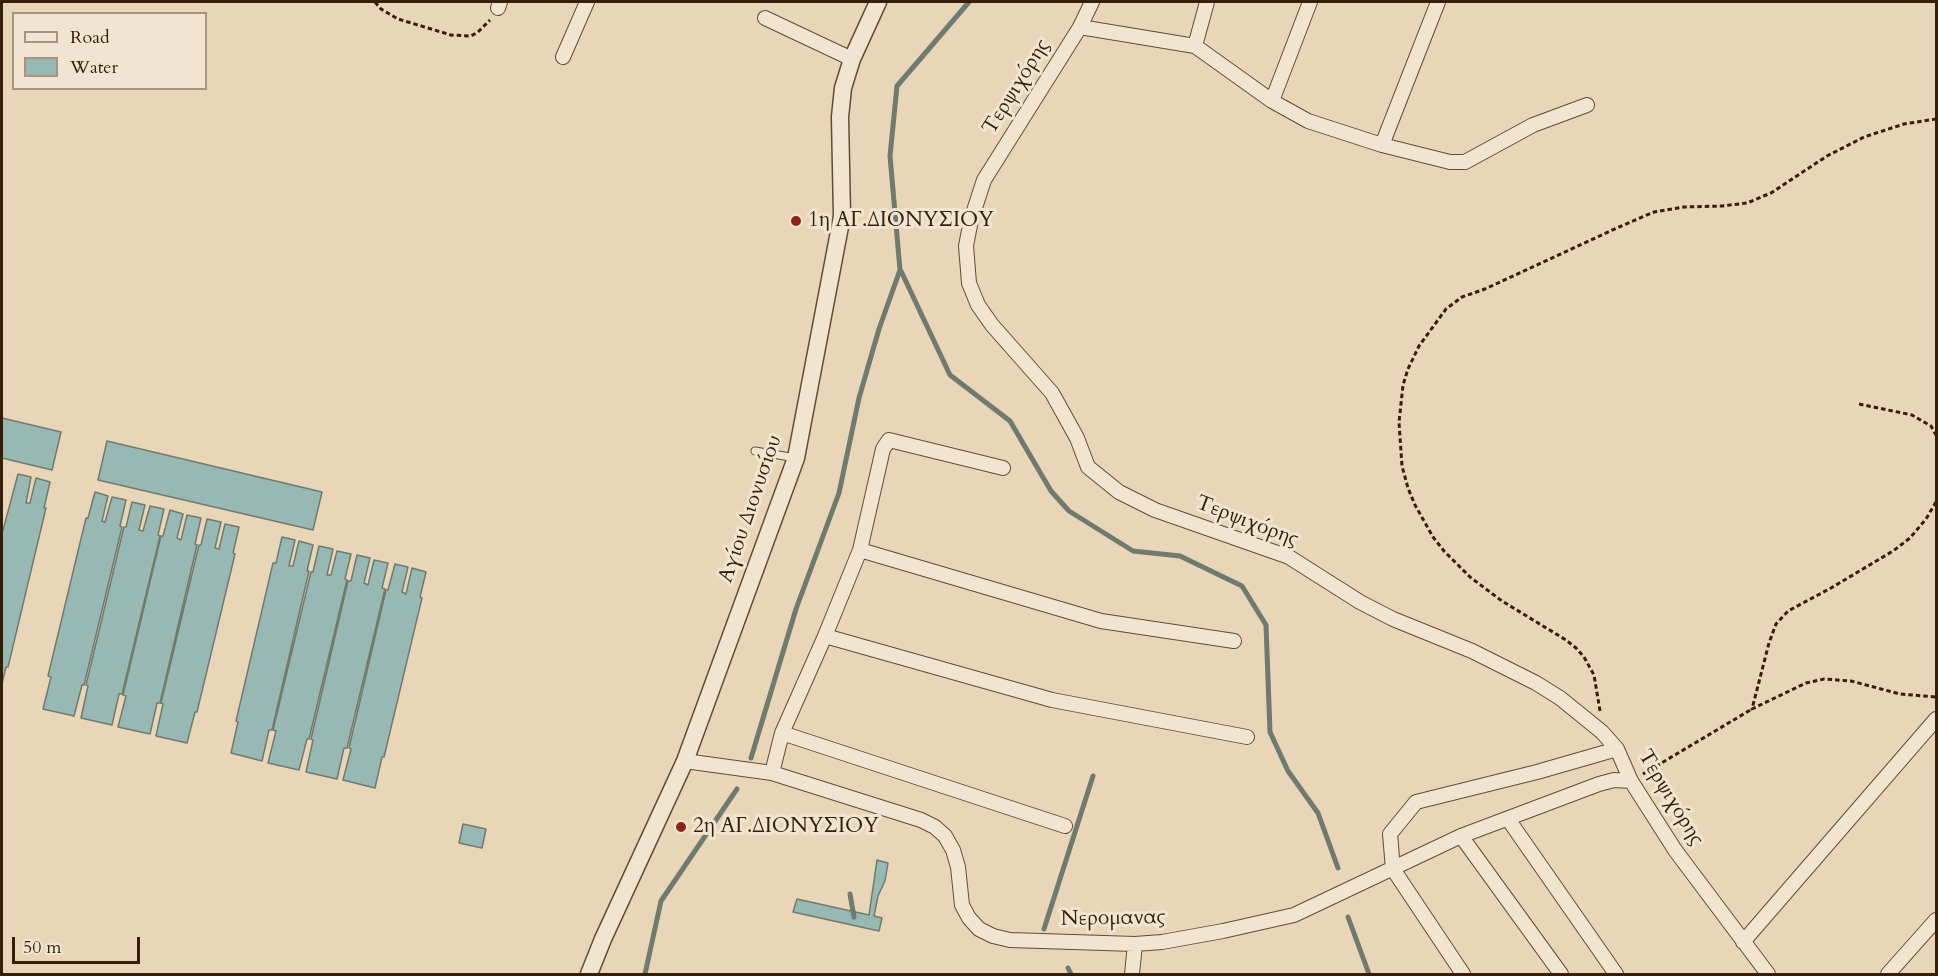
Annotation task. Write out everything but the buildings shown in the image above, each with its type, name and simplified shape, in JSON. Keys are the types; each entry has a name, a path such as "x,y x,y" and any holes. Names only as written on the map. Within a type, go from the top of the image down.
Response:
{"street":[{"path":"563,57 586,2"},
{"name":"Αγίου Διονυσίου","path":"588,975 685,761 796,458 842,216 840,117 843,88 852,59 878,2"},
{"name":"Τερψιχόρης","path":"1092,2 1080,27 984,180 971,220 966,246 969,283 978,305 992,325 1052,393 1077,438 1088,467 1119,492 1155,510 1289,557 1393,620 1472,651 1536,683 1560,698 1599,730 1617,749 1631,781 1675,850 1768,975"},
{"path":"1195,45 1207,2"},
{"path":"1272,101 1310,2"},
{"path":"1382,145 1438,2"},
{"path":"765,18 852,59"},
{"path":"1080,27 1195,45 1272,101 1308,121 1382,145 1450,162 1465,162 1533,125 1587,105"},
{"path":"772,773 782,733 860,550 883,449 889,440 1003,468"},
{"path":"860,550 1101,621 1234,641"},
{"path":"825,636 1052,700 1247,737"},
{"path":"1743,942 1936,719"},
{"path":"782,733 1065,826"},
{"path":"1463,975 1393,869 1390,834 1416,802 1537,772 1617,749"},
{"name":"Νερομανας","path":"685,761 772,773 935,826 945,836 953,850 958,867 962,905 969,918 979,928 993,936 1010,940 1135,944 1223,932 1294,915 1461,836 1599,784 1614,780 1631,781"},
{"path":"1508,819 1616,975"},
{"path":"1461,836 1561,975"},
{"path":"1888,975 1936,920"},
{"path":"1132,975 1135,944"}],"lane":[{"path":"755,451 796,458"}],"path":[{"path":"375,2 381,9 398,19 461,37 471,36 478,32 492,17 499,5"},
{"path":"1599,730 1601,717 1597,685 1584,657 1566,640 1502,601 1470,577 1433,537 1415,505 1407,488 1402,466 1399,432 1403,385 1413,357 1446,309 1462,297 1485,290 1619,226 1654,212 1684,207 1735,205 1759,199 1827,156 1864,137 1904,124 1936,119"},
{"path":"1858,404 1912,415 1931,426 1936,435"},
{"path":"1752,709 1776,624 1788,611 1893,551 1910,538 1926,519 1936,502"},
{"path":"1631,781 1752,709 1806,684 1824,679 1851,681 1900,694 1936,697"}],"water":[{"path":"2,418 61,432 52,470 2,458"},
{"path":"107,441 322,492 313,530 98,480"},
{"path":"18,474 31,477 26,503 30,503 36,478 50,482 44,508 46,508 2,684 2,534"},
{"path":"95,492 108,496 102,521 105,522 112,497 126,500 120,526 122,527 84,685 82,685 74,716 43,709 51,677 48,676 86,518 88,518"},
{"path":"132,502 145,505 139,530 143,531 150,506 164,509 158,535 160,536 122,694 119,694 112,725 81,718 88,686 86,685"},
{"path":"170,510 183,514 177,538 181,540 187,515 201,518 195,544 197,545 160,703 157,703 150,734 118,727 126,696 123,695 161,536 163,536"},
{"path":"207,519 221,522 215,548 219,549 225,524 239,527 233,553 235,554 197,712 195,712 187,743 156,736 163,704 161,703"},
{"path":"282,537 295,540 289,566 293,566 299,541 313,545 272,730 269,730 262,761 231,753 238,722 236,721 273,563 276,563"},
{"path":"319,546 333,549 327,575 331,575 337,551 351,554 345,579 347,580 309,739 307,739 299,770 268,763 276,731 273,730"},
{"path":"357,555 370,558 364,583 368,585 374,560 388,563 382,588 385,589 347,748 344,748 337,779 306,772 313,740 311,739 348,581 351,581"},
{"path":"395,564 408,567 402,592 406,594 412,568 426,572 420,597 422,598 375,788 343,780 386,590 388,590"},
{"path":"463,824 486,829 482,848 459,843"},
{"path":"877,860 888,863 874,916 882,918 879,931 793,912 797,899 869,915"}],"waterway":[{"path":"751,758 796,609 839,493 859,398 879,329 900,270 890,156 897,86 969,2"},
{"path":"901,271 950,375 1010,421 1051,491 1069,511 1133,551 1180,556 1242,586 1266,625 1270,732 1288,771 1318,813 1338,868"},
{"path":"1044,929 1093,776"},
{"path":"645,974 661,901 737,789"},
{"path":"850,894 854,917"},
{"path":"1348,917 1369,974"},
{"path":"1068,968 1071,974"}],"place":[{"name":"1η ΑΓ.ΔΙΟΝΥΣΙΟΥ","path":"796,221"},
{"name":"2η ΑΓ.ΔΙΟΝΥΣΙΟΥ","path":"681,827"}]}
